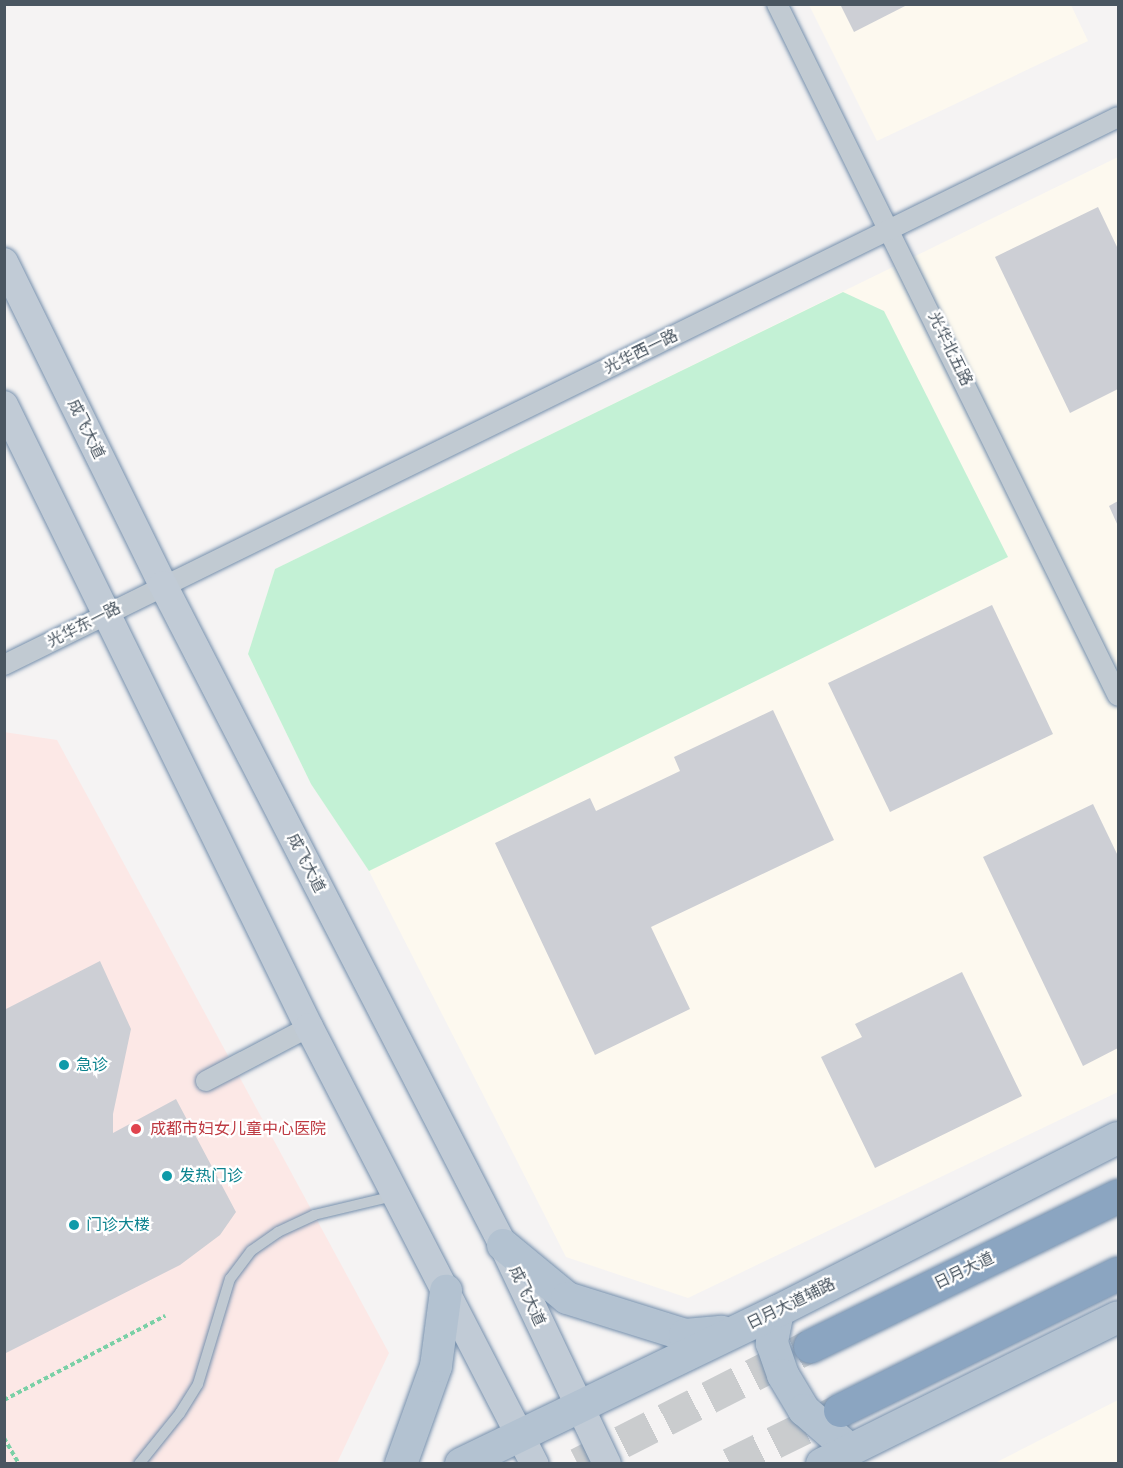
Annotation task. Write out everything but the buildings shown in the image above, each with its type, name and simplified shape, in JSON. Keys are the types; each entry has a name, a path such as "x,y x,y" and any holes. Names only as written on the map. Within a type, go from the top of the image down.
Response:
{"highway":[{"name":"日月大道","path":"810,1346 1119,1196"},
{"path":"840,1410 1119,1273"}],"main road":[{"name":"成飞大道","path":"4,262 163,585 503,1245 607,1464"},
{"path":"4,405 309,1027 535,1464"},
{"name":"日月大道辅路","path":"461,1464 519,1434 778,1311 1119,1138"},
{"path":"503,1245 567,1298 686,1335 738,1330"},
{"path":"401,1464 436,1366 446,1291"},
{"path":"778,1311 772,1343 783,1375 835,1456 1119,1317"}],"street":[{"name":"光华北五路","path":"777,4 891,230 1119,696"},
{"name":"光华西一路","path":"163,585 1119,117"},
{"name":"光华东一路","path":"4,665 163,585"},
{"path":"206,1081 309,1027"}],"lane":[{"path":"139,1464 180,1413 198,1384 230,1280 251,1251 278,1232 314,1215 396,1196"}],"path":[{"path":"4,1400 165,1316"},
{"path":"4,1438 19,1464"}],"shaded area":[{"path":"809,5 1071,5 1088,41 877,141"},
{"path":"1118,157 1118,1092 688,1298 566,1257 369,871 311,784 248,654 275,569"},
{"name":"成都市妇女儿童中心医院","path":"4,732 57,740 389,1353 337,1463 5,1463"},
{"path":"1118,1400 1118,1463 995,1463"}],"green space":[{"path":"843,292 884,311 1008,557 369,871 311,784 248,654 275,569"}],"tunnel":[{"path":"578,1464 810,1346"},
{"path":"730,1464 840,1410"}],"place":[{"name":"急诊","path":"64,1065"},
{"name":"成都市妇女儿童中心医院","path":"136,1129"},
{"name":"发热门诊","path":"167,1176"},
{"name":"门诊大楼","path":"74,1225"}]}
